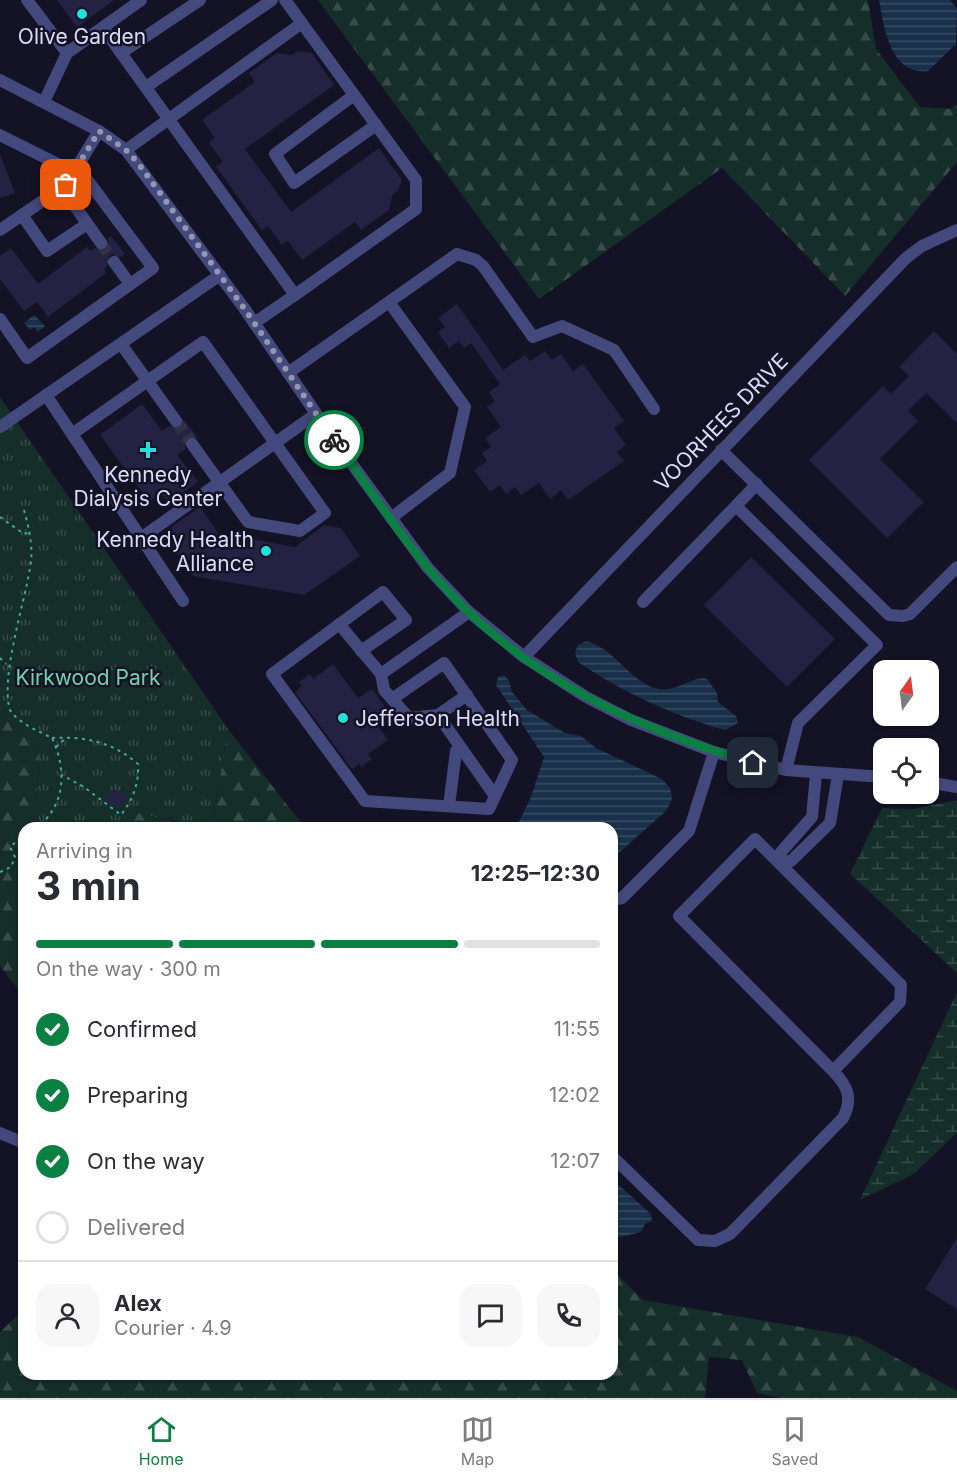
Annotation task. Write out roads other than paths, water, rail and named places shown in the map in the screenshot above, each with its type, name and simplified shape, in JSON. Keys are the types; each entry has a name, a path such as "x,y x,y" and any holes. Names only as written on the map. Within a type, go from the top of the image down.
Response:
{"street":[{"path":"27,0 67,53"},
{"path":"44,102 67,53 141,0"},
{"path":"121,53 200,0"},
{"path":"146,87 272,0"},
{"path":"254,322 416,209 416,180 285,0"},
{"path":"126,150 167,118 302,23"},
{"path":"103,28 295,295"},
{"path":"0,80 99,131 126,150 254,322 316,414 428,568 469,612 524,657 586,697 631,720 714,752 786,770 873,777"},
{"path":"354,95 275,154 294,183 376,125"},
{"path":"0,230 62,188 75,172 99,131"},
{"path":"0,135 86,178 153,268 27,358 0,319"},
{"path":"62,188 101,243"},
{"path":"22,215 47,251 87,224"},
{"name":"VOORHEES DRIVE","path":"524,657 906,258 922,246 957,230"},
{"path":"288,373 457,254 467,256 483,266 533,337 562,326 614,350 654,409"},
{"path":"114,262 130,284"},
{"path":"0,427 220,275"},
{"path":"389,302 465,407 450,473 391,518"},
{"path":"72,434 203,342 325,513 300,531 248,522 192,444"},
{"path":"121,344 176,421"},
{"path":"46,396 183,601"},
{"path":"141,538 316,414"},
{"path":"721,450 889,615 910,614 957,567"},
{"path":"643,602 757,484"},
{"path":"736,506 877,645 798,723 786,770"},
{"path":"362,651 406,620 383,592 272,674 365,801 489,808 512,760 444,663 392,699"},
{"path":"381,674 469,612"},
{"path":"339,624 381,674 384,690 409,718 438,715 467,695"},
{"path":"438,715 495,796"},
{"path":"449,806 456,751 460,747"},
{"path":"618,899 622,898 690,831 714,752"},
{"path":"779,862 781,852 812,818 816,774"},
{"path":"779,862 792,861 830,823 838,775"},
{"path":"939,784 957,787"},
{"path":"618,1162 698,1240 706,1242 723,1239 843,1118 848,1110 848,1090 833,1071 679,915 755,839 901,985 900,1002 833,1071"},
{"path":"0,1133 18,1140"}],"water":[{"path":"879,0 950,0 957,9 956,44 928,71 915,70 905,65 891,47 883,23"},
{"path":"34,315 45,326 38,332 34,327 30,330 24,323"},
{"path":"586,641 604,649 641,681 658,689 675,688 702,678 707,679 717,693 718,702 736,716 738,723 725,730 668,710 630,693 578,662 575,653 578,645"},
{"path":"504,675 509,681 512,692 527,710 565,733 581,736 596,748 662,779 670,788 672,798 667,810 618,854 618,822 519,822 531,797 544,757 496,685 498,677"},
{"path":"618,1184 651,1214 652,1221 645,1224 641,1232 618,1236"}],"tunnel":[{"path":"101,243 114,262"},
{"path":"176,421 192,444"}],"place":[{"name":"Olive Garden","path":"82,14"},
{"name":"Kennedy Dialysis Center","path":"148,450"},
{"name":"Kennedy Health Alliance","path":"266,551"},
{"name":"Jefferson Health","path":"343,718"}],"park label":[{"name":"Kirkwood Park","path":"88,677"}]}
